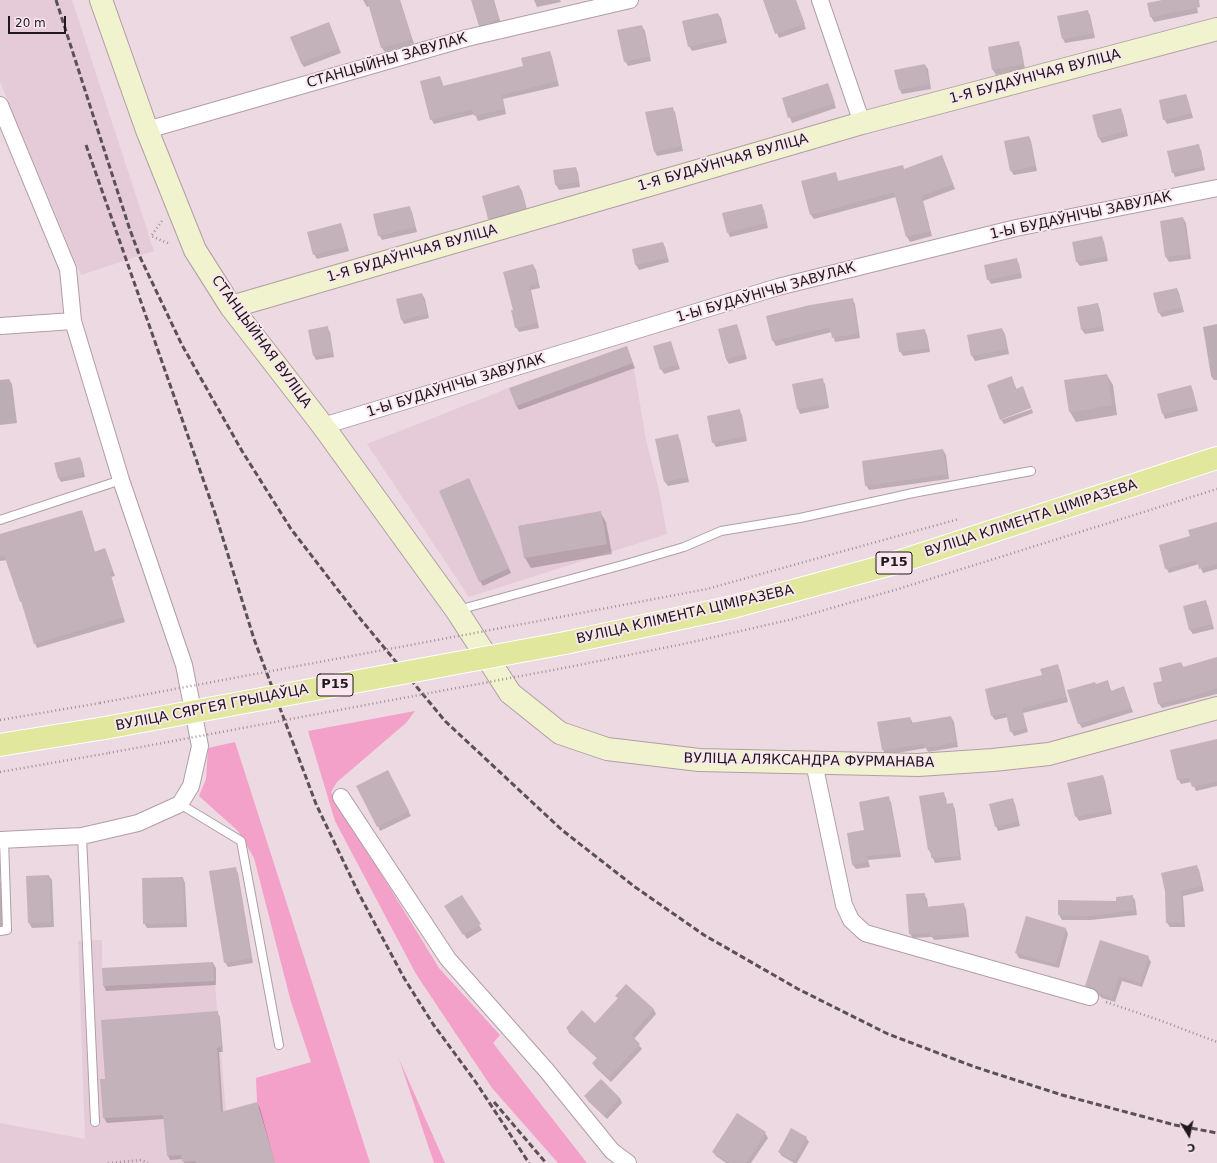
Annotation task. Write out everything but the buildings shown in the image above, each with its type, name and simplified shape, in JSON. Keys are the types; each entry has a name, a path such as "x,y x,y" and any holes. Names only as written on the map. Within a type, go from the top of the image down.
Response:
{"main road":[{"name":"ВУЛІЦА КЛІМЕНТА ЦІМІРАЗЕВА","path":"565,642 733,607 892,564 1217,458"},
{"name":"ВУЛІЦА СЯРГЕЯ ГРЫЦАЎЦА","path":"0,745 105,728 565,642"}],"street":[{"name":"СТАНЦЫЙНАЯ ВУЛІЦА","path":"101,0 147,130 195,250 231,307 323,426 457,611"},
{"name":"СТАНЦЫЙНЫ ЗАВУЛАК","path":"147,130 468,38 630,0"},
{"path":"820,0 862,123"},
{"name":"1-Я БУДАЎНІЧАЯ ВУЛІЦА","path":"231,307 862,123 1217,29"},
{"path":"0,105 68,269 73,321 121,480 184,665 200,746 191,786 180,804 138,823 82,836 2,840"},
{"name":"1-Ы БУДАЎНІЧЫ ЗАВУЛАК","path":"323,426 778,287 1016,228 1217,188"},
{"path":"0,326 73,321"},
{"name":"ВУЛІЦА АЛЯКСАНДРА ФУРМАНАВА","path":"457,611 510,693 560,733 607,749 698,760 918,765 993,760 1049,754 1217,708"},
{"path":"814,763 844,905 851,920 865,933 1090,997"},
{"path":"341,797 448,960 547,1071 612,1151 628,1163"}],"lane":[{"path":"457,611 684,547 721,531 800,518 914,493 1031,471"},
{"path":"0,520 121,480"},
{"path":"180,804 241,841 279,1045"},
{"path":"82,836 94,1122"},
{"path":"0,931 7,930 2,840"}],"path":[{"path":"0,720 100,703 707,589 966,516"},
{"path":"0,772 110,753 569,667"},
{"path":"1090,997 1159,1020 1217,1042"},
{"path":"108,1163 142,1160 148,1163"}],"shaded area":[{"path":"0,0 72,0 154,251 81,275 0,82"},
{"path":"627,346 633,363 646,440 659,490 667,534 469,597 367,444 509,388"},
{"path":"415,711 406,723 337,782 331,792 439,968 500,1035 493,1043 587,1163 558,1163 492,1088 416,974 335,821 308,731"},
{"path":"235,742 370,1163 275,1163 257,1102 256,1078 311,1062 291,1002 254,858 238,831 199,796 206,779 208,748"},
{"path":"102,940 102,968 213,962 226,1111 233,1163 0,1163 0,1123 85,1139 78,941"},
{"path":"399,1059 445,1163 434,1163"}],"railway":[{"path":"56,0 129,227 140,257 182,345 242,451 291,529 358,616 445,721 562,830 635,887 704,935 798,989 888,1034 975,1067 1062,1095 1175,1125 1217,1133"},
{"path":"86,145 216,516 254,639 316,804 359,894 404,978 433,1024 475,1081 529,1163"},
{"path":"494,1102 546,1163"}]}
